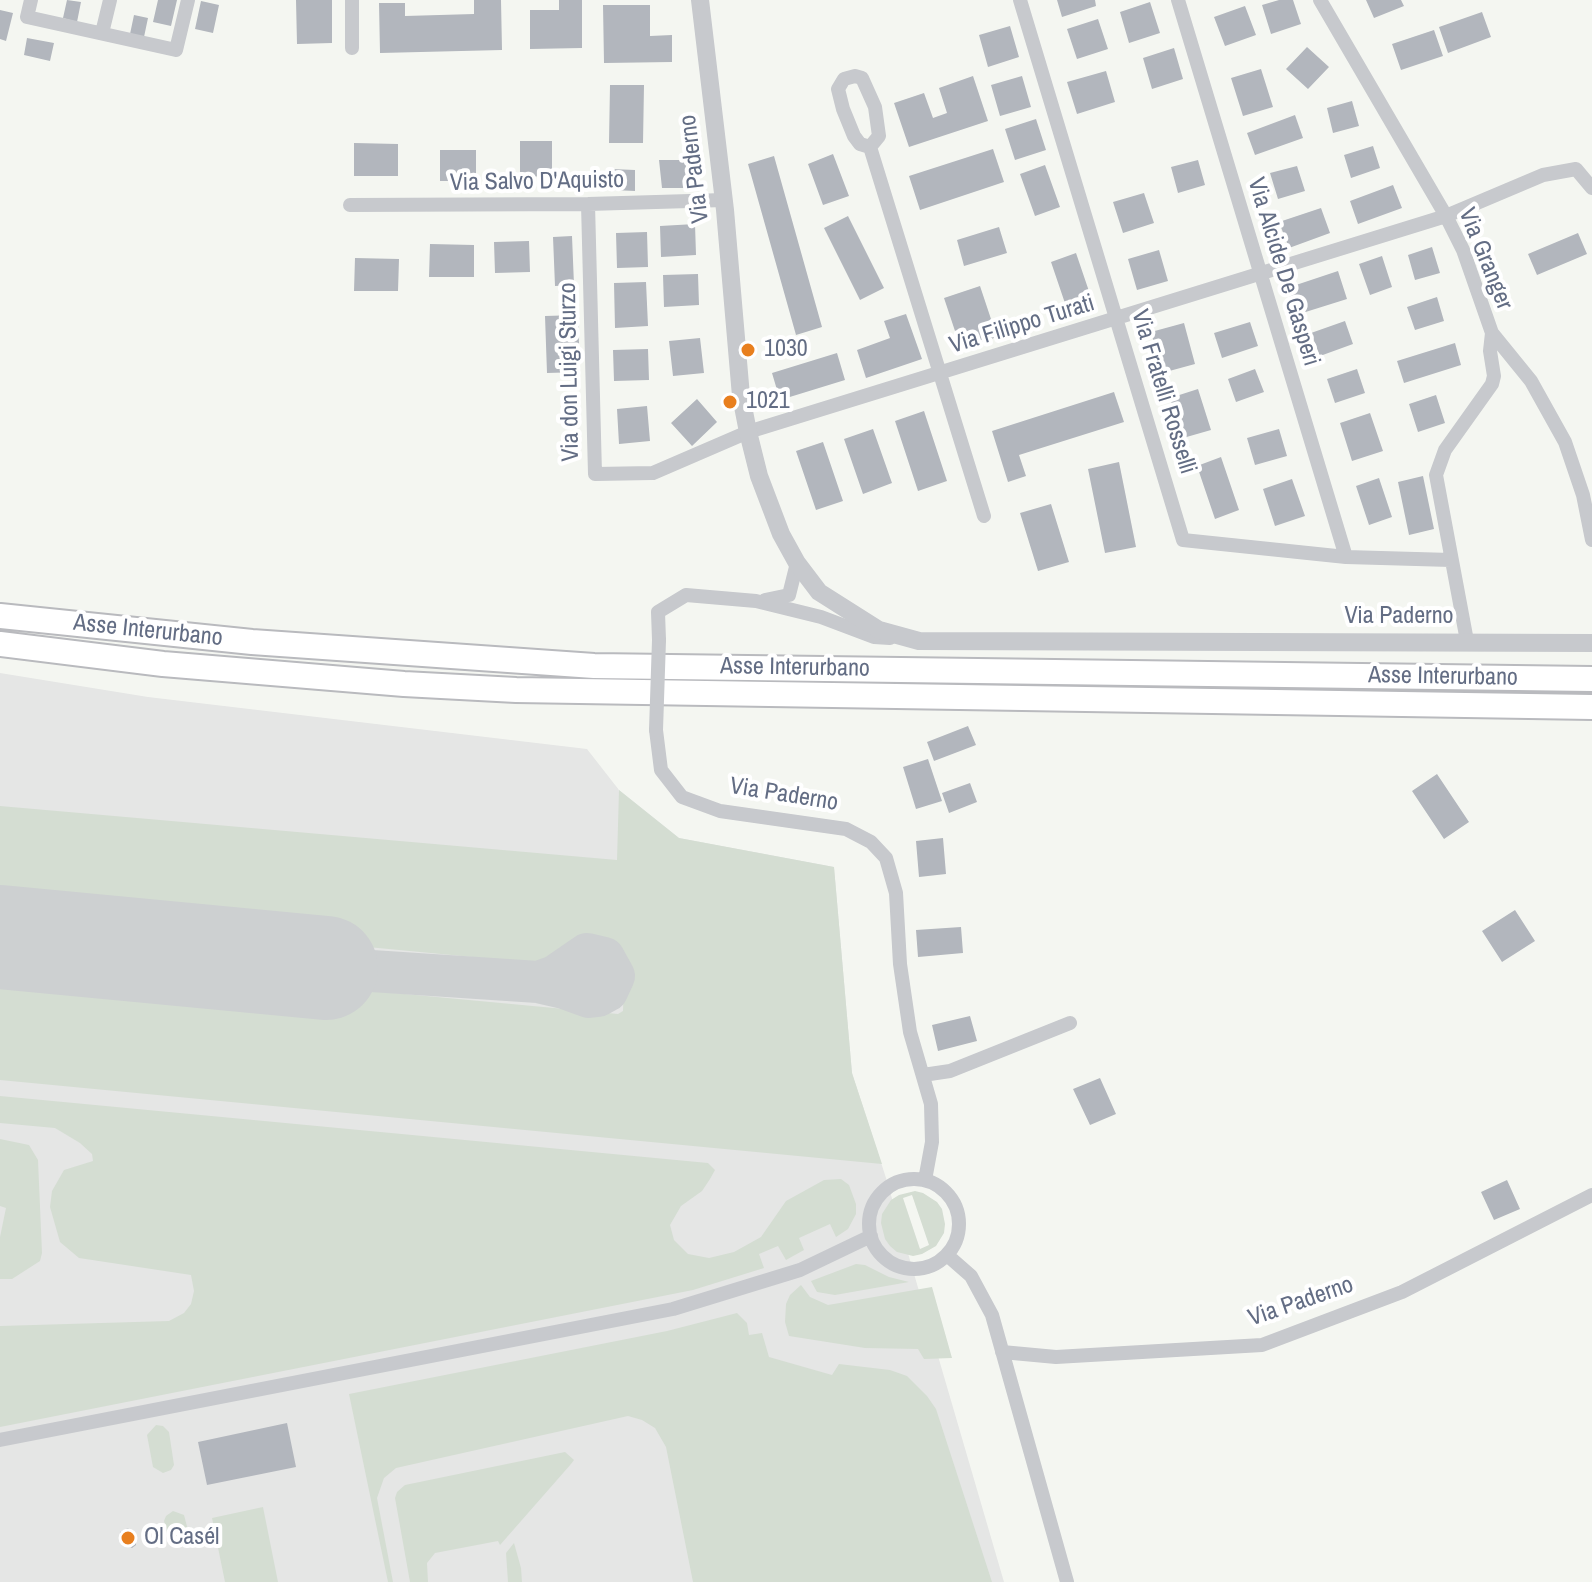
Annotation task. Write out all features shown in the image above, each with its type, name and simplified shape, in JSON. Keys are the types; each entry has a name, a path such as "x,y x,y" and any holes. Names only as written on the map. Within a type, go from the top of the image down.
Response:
{"highway":[{"name":"Asse Interurbano","path":"0,616 252,642 594,666 1592,679"},
{"name":"Asse Interurbano","path":"0,644 163,664 516,690 1592,707"}],"street":[{"path":"31,0 27,17 176,50 188,0"},
{"path":"102,33 110,0"},
{"path":"352,0 352,48"},
{"name":"Via Paderno","path":"700,0 724,200 741,396 769,505 797,563 819,592 879,630 919,641"},
{"name":"Via Fratelli Rosselli","path":"1020,0 1183,540 1346,557 1451,560"},
{"name":"Via Alcide De Gasperi","path":"1178,0 1346,557"},
{"name":"Via Granger","path":"1320,0 1446,216 1463,250 1492,333 1531,381 1565,442 1583,495 1592,540"},
{"path":"862,78 875,107 879,136 870,147 860,144 854,136 838,89 844,79 862,78"},
{"path":"870,147 984,516"},
{"name":"Via Filippo Turati","path":"748,432 1446,216 1543,175 1576,169 1592,188"},
{"name":"Via Salvo D'Aquisto","path":"350,205 724,200"},
{"name":"Via don Luigi Sturzo","path":"588,204 595,474 653,473 748,432"},
{"path":"1467,641 1436,475 1439,462 1455,434 1492,384 1492,333"},
{"path":"789,595 797,563"},
{"name":"Via Paderno","path":"756,601 819,592"},
{"name":"Via Paderno","path":"925,1180 932,1142 931,1104 910,1032 900,964 896,893 886,858 871,842 846,829 720,811 682,797 661,770 656,730 658,612 686,595 756,601 821,617 874,637 919,641 1592,643"},
{"path":"821,617 842,606"},
{"path":"923,1075 950,1071 1070,1023"},
{"path":"925,1180 942,1188 952,1198 960,1225 957,1238 947,1255 928,1267 909,1269 887,1260 878,1251 869,1226 871,1212 882,1193 901,1181 925,1180"},
{"name":"Via Paderno","path":"1002,1352 1056,1357 1262,1345 1402,1292 1592,1195"},
{"path":"0,1440 673,1309 800,1270 871,1236"},
{"path":"947,1255 971,1276 992,1315 1067,1582"}],"shaded area":[{"path":"0,673 148,697 587,749 619,790 679,838 834,867 852,1073 886,1178 1004,1582 0,1582"},
{"path":"619,790 679,838 834,867 852,1073 882,1164 0,1080 0,956 618,1014 623,1011 624,977 623,962 614,945 589,935 569,942 555,963 546,964 0,912 0,806 617,860"},
{"path":"0,1096 708,1163 715,1170 710,1179 702,1191 681,1206 670,1225 674,1240 688,1254 709,1258 734,1252 761,1237 786,1201 824,1180 841,1179 849,1185 856,1214 848,1229 836,1237 830,1224 799,1238 804,1250 786,1260 778,1246 759,1254 764,1268 693,1290 0,1427 0,1326 169,1321 184,1313 191,1304 194,1291 191,1275 79,1258 60,1242 50,1207 52,1191 64,1170 93,1161 92,1154 55,1128 0,1123"},
{"path":"0,1139 29,1145 38,1160 42,1253 40,1261 12,1279 0,1279 0,1237 6,1208 0,1206"},
{"path":"915,1191 923,1193 942,1209 944,1233 936,1246 922,1254 913,1256 897,1252 885,1239 882,1214 891,1200","holes":["912,1195 929,1245 920,1249 903,1198"]},
{"path":"856,1264 909,1282 835,1295 817,1292 811,1281"},
{"path":"801,1285 810,1297 828,1305 932,1287 952,1358 924,1359 918,1349 865,1348 789,1336 785,1322 786,1304 790,1295"},
{"path":"737,1313 747,1323 749,1335 762,1333 769,1357 832,1375 839,1364 890,1370 907,1376 927,1396 936,1409 992,1582 693,1582 666,1447 655,1428 628,1416 396,1468 384,1478 377,1498 393,1582 388,1582 349,1394 667,1331"},
{"path":"156,1425 163,1426 169,1432 174,1465 163,1473 153,1467 147,1435"},
{"path":"565,1452 574,1460 500,1545 498,1541 435,1553 427,1563 428,1582 410,1582 395,1498 405,1485"},
{"path":"263,1507 278,1582 225,1582 212,1518"},
{"path":"173,1511 184,1515 189,1534 168,1538 164,1521"},
{"path":"514,1543 522,1582 508,1582 506,1553"}],"building":[{"path":"67,0 81,2 77,22 63,18"},
{"path":"158,0 177,0 171,26 153,22"},
{"path":"296,0 332,0 332,43 297,44"},
{"path":"474,0 501,0 502,50 380,53 379,3 405,3 405,16 474,14"},
{"path":"559,0 582,0 582,48 530,49 530,10 559,10"},
{"path":"1057,0 1095,0 1096,6 1062,17"},
{"path":"1293,0 1301,24 1271,34 1262,5"},
{"path":"1366,0 1401,0 1404,6 1374,18"},
{"path":"201,1 219,5 213,33 195,29"},
{"path":"1150,2 1160,33 1129,43 1120,12"},
{"path":"603,5 650,5 650,36 672,35 672,62 604,63"},
{"path":"1245,6 1256,35 1225,46 1214,17"},
{"path":"0,10 13,13 6,41 0,39"},
{"path":"1482,12 1491,37 1448,53 1439,27"},
{"path":"134,15 148,18 144,37 130,34"},
{"path":"1098,19 1108,49 1077,59 1067,29"},
{"path":"1010,26 1019,57 988,67 979,35"},
{"path":"1434,30 1443,56 1401,70 1392,44"},
{"path":"27,38 54,43 50,61 24,55"},
{"path":"1307,47 1329,67 1308,89 1286,69"},
{"path":"1174,48 1183,79 1152,89 1143,58"},
{"path":"1261,69 1273,107 1243,116 1231,78"},
{"path":"1106,71 1115,102 1077,114 1067,82"},
{"path":"973,76 988,121 909,147 894,103 924,93 933,118 947,113 939,88"},
{"path":"1022,76 1031,107 1000,116 991,85"},
{"path":"610,85 644,85 643,143 609,143"},
{"path":"1352,101 1359,126 1333,133 1327,108"},
{"path":"1295,115 1303,138 1255,155 1247,133"},
{"path":"1036,119 1046,150 1015,160 1005,129"},
{"path":"520,141 552,141 552,176 520,177"},
{"path":"354,143 398,144 398,176 354,176"},
{"path":"1373,146 1380,168 1351,178 1344,155"},
{"path":"993,149 1004,182 920,210 909,176"},
{"path":"440,150 476,150 476,181 440,181"},
{"path":"833,154 849,196 823,205 808,164"},
{"path":"774,156 822,327 796,335 748,164"},
{"path":"659,160 689,160 690,188 662,188"},
{"path":"1198,160 1205,185 1178,193 1171,167"},
{"path":"1045,165 1060,207 1035,216 1020,174"},
{"path":"1297,166 1305,191 1278,199 1270,173"},
{"path":"611,169 635,170 635,191 613,190"},
{"path":"1393,185 1402,208 1358,224 1350,201"},
{"path":"1144,193 1154,223 1123,233 1113,202"},
{"path":"1321,208 1330,233 1289,248 1279,222"},
{"path":"848,216 884,288 860,300 824,228"},
{"path":"695,224 696,255 661,257 660,226"},
{"path":"999,227 1007,253 964,266 957,240"},
{"path":"647,232 648,267 617,268 616,233"},
{"path":"1578,233 1587,254 1537,275 1528,254"},
{"path":"572,236 574,285 555,286 553,237"},
{"path":"529,241 530,272 495,273 494,242"},
{"path":"430,244 474,245 474,277 429,277"},
{"path":"1432,247 1440,273 1415,280 1408,255"},
{"path":"1159,250 1168,281 1137,290 1128,259"},
{"path":"1076,253 1094,306 1069,315 1051,262"},
{"path":"1382,256 1392,287 1370,295 1359,264"},
{"path":"355,258 399,259 398,291 354,291"},
{"path":"1338,271 1347,299 1296,315 1287,288"},
{"path":"698,274 699,305 664,307 663,275"},
{"path":"646,282 648,326 615,328 614,283"},
{"path":"980,286 997,337 961,349 944,298"},
{"path":"1437,297 1444,321 1415,330 1407,307"},
{"path":"906,314 922,359 866,378 857,350 890,338 884,321"},
{"path":"578,315 580,372 547,373 545,316"},
{"path":"1345,321 1353,344 1320,356 1311,333"},
{"path":"1250,322 1258,346 1222,358 1214,333"},
{"path":"1184,323 1195,364 1162,373 1151,332"},
{"path":"700,338 704,373 673,376 669,341"},
{"path":"1455,343 1461,365 1404,383 1397,361"},
{"path":"648,349 649,380 614,381 613,350"},
{"path":"837,353 845,380 780,400 772,373"},
{"path":"1255,369 1264,392 1236,402 1228,379"},
{"path":"1357,369 1365,393 1335,403 1327,379"},
{"path":"1198,389 1211,430 1183,438 1170,398"},
{"path":"1114,392 1124,422 1019,455 1026,476 1008,482 992,431"},
{"path":"1436,395 1445,423 1418,432 1409,404"},
{"path":"697,399 717,422 692,446 671,423"},
{"path":"647,406 650,441 619,444 617,409"},
{"path":"924,411 947,481 918,491 895,421"},
{"path":"1370,413 1383,451 1352,461 1340,423"},
{"path":"873,429 892,483 863,494 844,439"},
{"path":"1279,429 1287,456 1255,465 1247,438"},
{"path":"823,442 843,501 816,510 796,451"},
{"path":"1221,457 1239,510 1215,519 1197,466"},
{"path":"1119,462 1136,547 1105,553 1088,469"},
{"path":"1423,476 1434,529 1409,535 1398,482"},
{"path":"1379,478 1392,517 1369,525 1356,486"},
{"path":"1292,479 1305,516 1275,526 1263,489"},
{"path":"1051,504 1069,562 1038,571 1020,513"},
{"path":"968,726 976,745 934,761 927,742"},
{"path":"928,759 942,801 916,809 903,767"},
{"path":"1437,774 1469,822 1444,839 1412,791"},
{"path":"970,783 977,802 949,813 942,793"},
{"path":"943,838 946,874 919,877 916,841"},
{"path":"1515,910 1535,941 1502,962 1482,931"},
{"path":"961,927 963,953 918,957 916,930"},
{"path":"970,1016 977,1041 938,1051 932,1025"},
{"path":"1100,1078 1116,1114 1090,1125 1073,1089"},
{"path":"1507,1180 1520,1209 1494,1220 1481,1192"},
{"path":"287,1423 296,1467 207,1485 198,1442"},
{"name":"Ol Casél","path":"128,1528 136,1535 136,1545 132,1548 120,1537 120,1532"}],"taxiway":[{"path":"326,968 538,982 589,997 607,991 614,976 604,958 587,954 555,976 538,982"}],"runway":[{"path":"0,937 326,968"}],"place":[{"name":"1030","path":"748,350"},
{"name":"1021","path":"730,402"},
{"name":"Ol Casél","path":"128,1538"}]}
